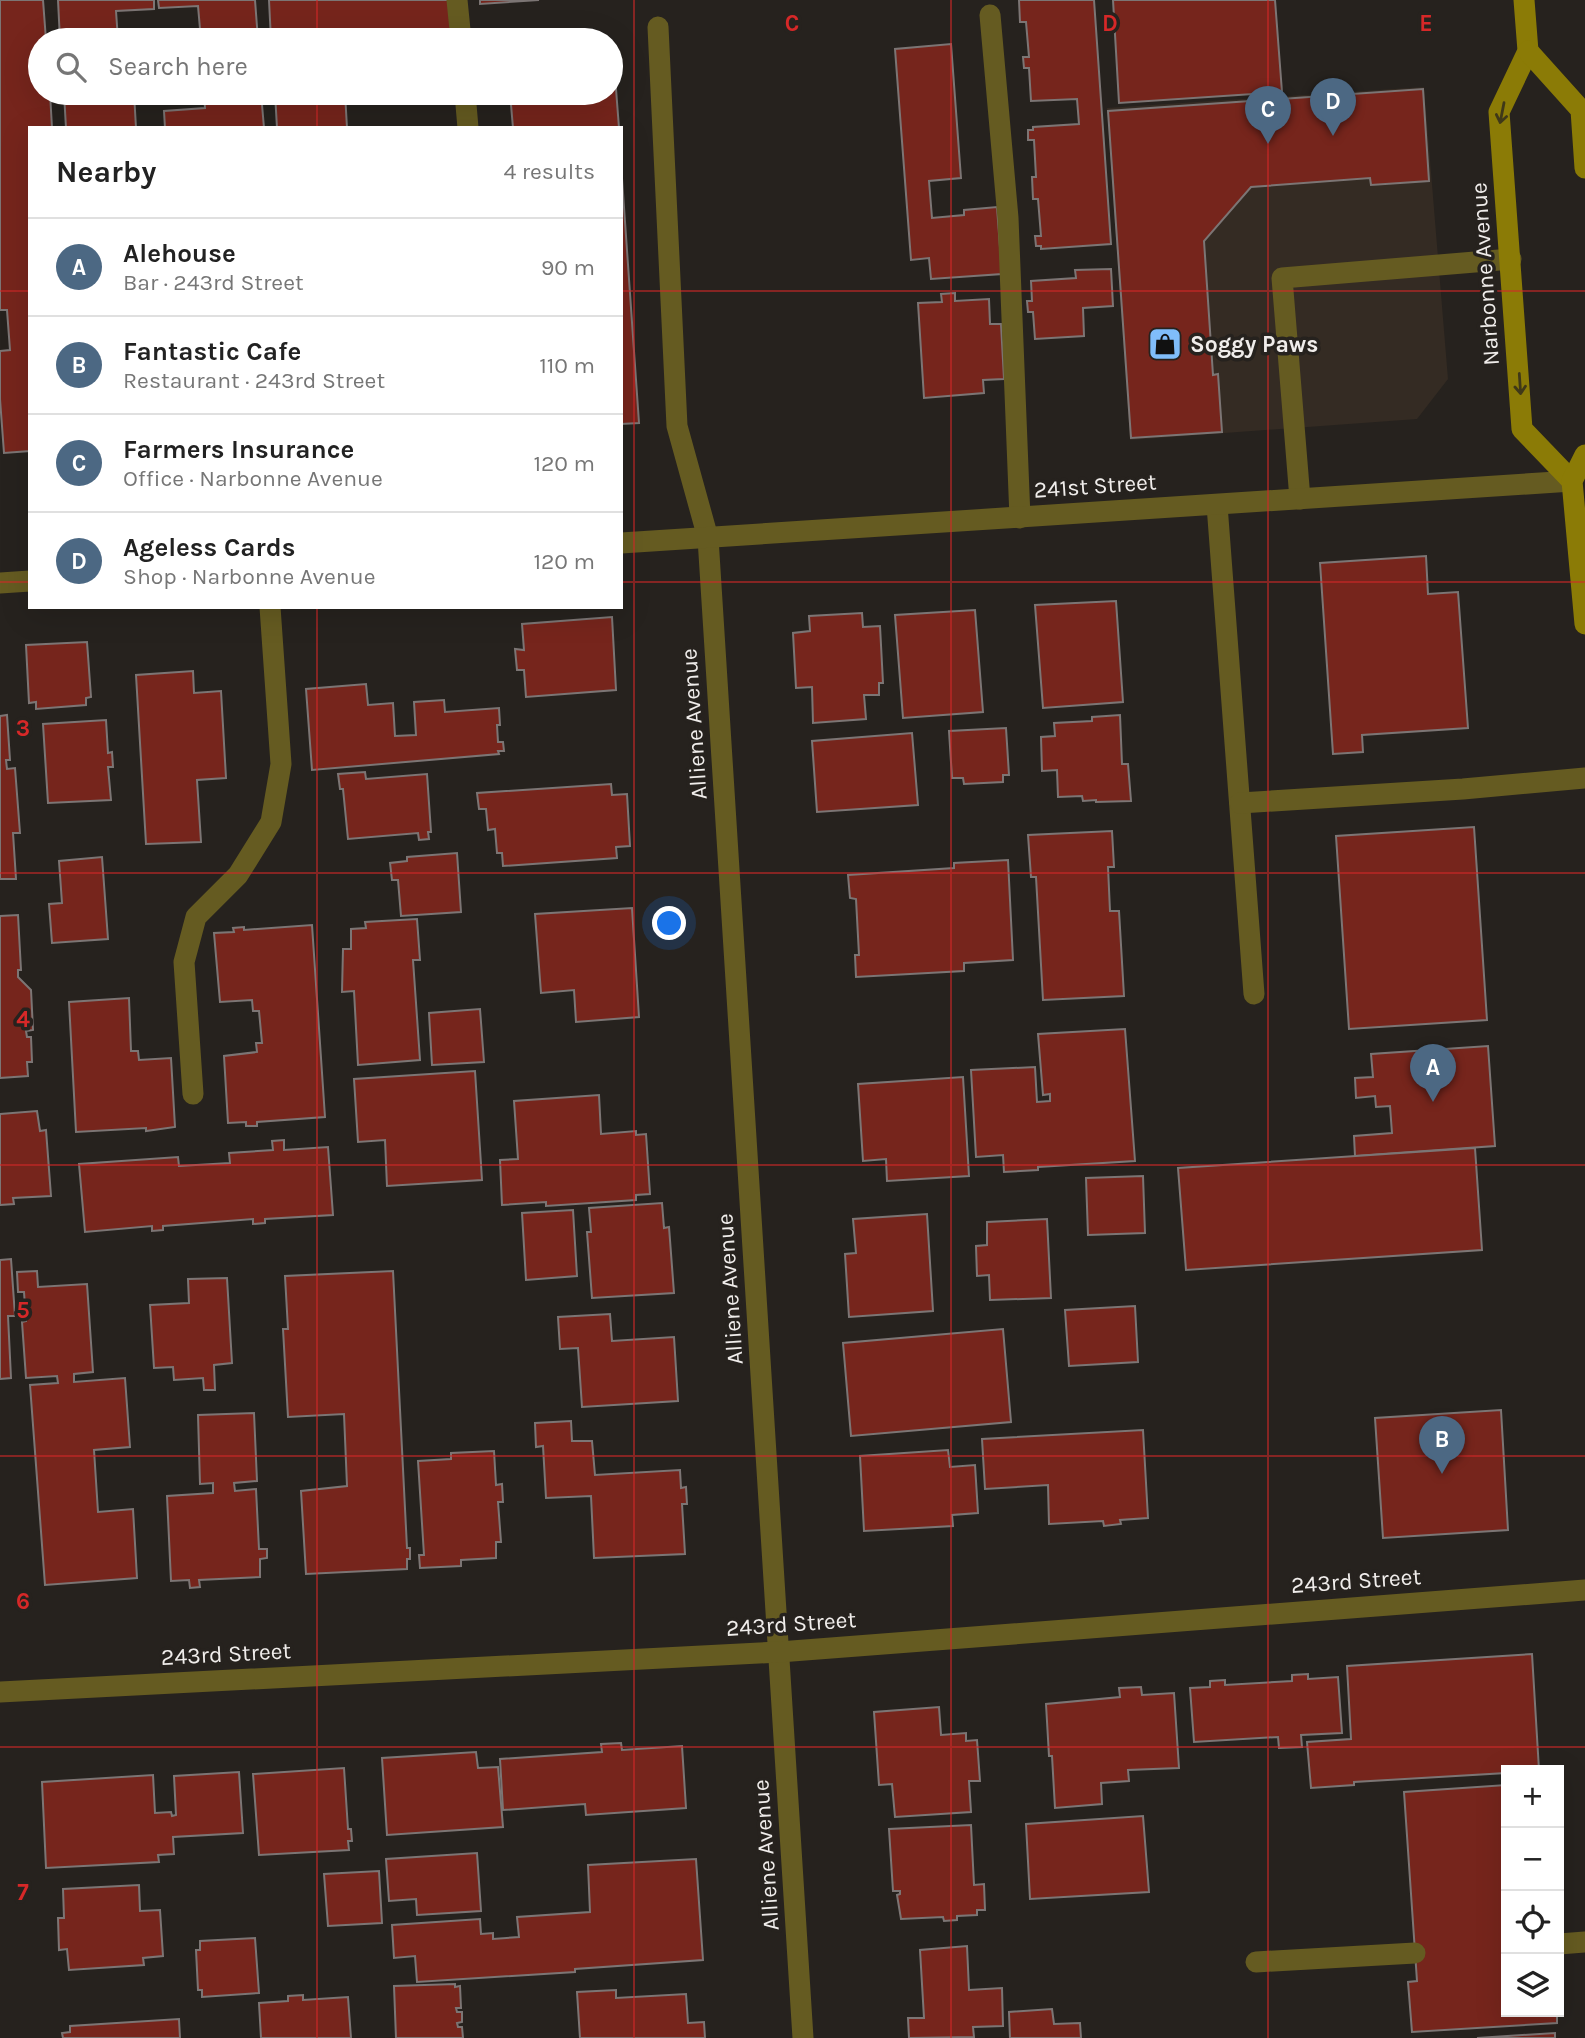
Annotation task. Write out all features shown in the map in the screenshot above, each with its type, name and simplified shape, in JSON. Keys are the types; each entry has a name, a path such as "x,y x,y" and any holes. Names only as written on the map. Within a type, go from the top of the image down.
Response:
{"main road":[{"name":"Narbonne Avenue","path":"1524,0 1528,51 1499,112 1522,429 1572,481"},
{"path":"1528,51 1580,110 1585,168"},
{"path":"1585,455 1572,481 1585,625"}],"street":[{"path":"457,0 460,28"},
{"path":"990,15 1008,218 1020,518"},
{"name":"Alliene Avenue","path":"658,27 677,426 708,538 803,2038"},
{"path":"466,105 468,126"},
{"path":"1300,499 1282,278 1511,259"},
{"name":"241st Street","path":"623,543 1572,481"},
{"path":"1217,505 1254,994"},
{"path":"0,583 28,582"},
{"path":"193,1094 184,962 196,917 238,875 271,822 281,764 270,609"},
{"path":"1240,803 1463,789 1585,778"},
{"name":"243rd Street","path":"0,1692 779,1652 1585,1590"},
{"path":"1564,1944 1585,1942"},
{"path":"1256,1962 1415,1953"}],"shaded area":[{"path":"1424,87 1448,379 1417,419 1130,440 1107,108"}],"building":[{"path":"0,0 43,0 45,28 28,28 28,105 51,105 52,126 28,126 28,451 4,453 0,351 10,350 7,310 0,310"},
{"path":"58,0 154,0 154,9 116,11 117,28 59,28"},
{"path":"158,0 255,0 257,28 200,28 198,6 159,8"},
{"path":"269,0 449,0 451,28 270,28"},
{"path":"480,0 539,0 480,4"},
{"path":"1019,0 1094,0 1111,244 1041,249 1041,246 1036,246 1035,236 1041,236 1038,199 1033,199 1032,177 1036,177 1034,140 1028,140 1028,130 1033,130 1033,127 1079,124 1077,99 1031,101 1029,68 1024,68 1023,57 1029,57 1026,22 1020,22"},
{"path":"1113,0 1275,0 1282,92 1119,103"},
{"path":"951,44 961,178 929,181 932,218 964,215 964,210 997,207 1002,274 931,279 929,258 911,260 895,49"},
{"path":"1423,89 1429,181 1371,185 1370,178 1251,187 1204,241 1213,375 1218,374 1222,432 1131,438 1108,111"},
{"path":"65,105 135,105 136,126 66,126"},
{"path":"205,105 262,105 264,126 165,126 164,111 205,108"},
{"path":"276,105 346,105 347,126 277,126"},
{"path":"511,105 617,105 619,126 513,126"},
{"path":"623,193 639,423 623,424"},
{"path":"1111,269 1113,306 1083,308 1084,336 1035,339 1033,312 1028,312 1027,301 1032,301 1031,281 1076,278 1075,270"},
{"path":"955,293 955,301 989,299 990,324 1001,324 1004,379 983,380 984,393 924,398 918,303 942,302 941,294"},
{"path":"1426,556 1428,594 1458,592 1468,728 1362,735 1363,752 1333,754 1320,563"},
{"path":"1116,601 1123,702 1043,708 1035,605"},
{"path":"975,610 983,712 903,718 895,615"},
{"path":"862,613 863,627 880,626 883,683 879,683 879,695 864,695 866,719 813,723 812,687 796,688 793,633 810,631 809,616"},
{"path":"612,617 616,690 526,697 524,670 517,670 515,649 524,650 522,624"},
{"path":"87,642 91,697 86,698 86,705 36,709 36,702 29,703 26,645"},
{"path":"193,671 194,693 221,691 226,778 197,780 201,842 146,844 136,675"},
{"path":"366,684 368,705 393,703 395,736 416,735 414,702 444,700 445,712 499,708 498,742 503,742 504,751 498,751 499,754 312,770 306,689"},
{"path":"7,715 10,760 6,760 7,769 15,768 20,833 13,833 16,879 0,879 0,716"},
{"path":"1120,715 1122,764 1128,764 1131,801 1096,802 1083,801 1082,796 1058,797 1057,770 1042,771 1041,737 1055,736 1054,723 1092,721 1092,717"},
{"path":"106,720 108,753 112,752 113,767 108,767 111,800 48,803 43,724"},
{"path":"1006,728 1009,775 1003,775 1003,782 964,784 963,778 952,778 949,731"},
{"path":"912,733 918,805 817,812 812,741"},
{"path":"365,772 366,779 427,774 431,832 428,832 429,839 419,840 418,833 348,839 343,789 340,789 338,774"},
{"path":"611,784 612,795 627,794 630,846 616,847 617,858 503,866 502,853 497,853 495,829 488,830 486,809 479,809 477,793"},
{"path":"1474,827 1487,1020 1349,1029 1336,836"},
{"path":"1112,831 1114,867 1108,867 1110,911 1119,911 1124,996 1043,1000 1036,877 1031,877 1028,835"},
{"path":"457,853 461,912 401,916 398,880 392,880 390,863 407,861 407,857"},
{"path":"102,857 108,939 52,943 49,904 62,903 59,861"},
{"path":"1008,860 1013,960 964,963 964,971 856,977 855,955 859,955 856,899 850,898 848,875 954,868 954,863"},
{"path":"632,908 639,1017 576,1022 574,990 541,993 535,914"},
{"path":"18,915 21,970 18,970 18,977 31,990 33,1030 26,1031 27,1037 31,1037 32,1062 27,1062 28,1076 0,1078 0,916"},
{"path":"417,919 420,960 413,960 420,1060 358,1065 354,991 342,992 343,949 351,949 351,929 366,928 365,922"},
{"path":"312,925 325,1117 257,1122 257,1126 246,1126 246,1122 228,1123 224,1056 257,1052 256,1043 262,1043 259,1011 253,1011 252,1000 220,1002 214,933 234,932 233,928 244,927 244,930"},
{"path":"129,998 131,1051 138,1051 139,1060 171,1058 175,1127 146,1131 146,1128 76,1132 69,1002"},
{"path":"480,1009 484,1062 432,1065 429,1013"},
{"path":"1125,1029 1135,1161 1038,1167 1038,1170 1004,1172 1003,1155 976,1157 971,1070 1035,1067 1037,1102 1050,1101 1050,1094 1043,1095 1038,1034"},
{"path":"1488,1046 1495,1146 1355,1156 1354,1136 1392,1133 1390,1106 1376,1107 1375,1096 1356,1098 1355,1078 1373,1077 1371,1054"},
{"path":"475,1071 482,1180 387,1186 385,1140 358,1142 354,1079"},
{"path":"963,1077 969,1176 887,1181 886,1159 863,1161 858,1084"},
{"path":"599,1095 601,1134 636,1131 636,1135 646,1134 650,1194 636,1195 636,1200 546,1206 546,1202 502,1205 500,1160 518,1159 514,1101"},
{"path":"37,1111 40,1131 46,1130 51,1196 13,1198 14,1204 0,1205 0,1114"},
{"path":"284,1140 284,1150 328,1147 333,1215 265,1219 265,1223 253,1224 253,1219 163,1226 163,1230 152,1231 152,1226 85,1232 79,1164 178,1157 179,1166 230,1163 229,1153 273,1150 272,1141"},
{"path":"1475,1148 1482,1250 1186,1270 1178,1168"},
{"path":"1143,1176 1145,1233 1088,1235 1086,1178"},
{"path":"662,1203 664,1228 669,1227 674,1293 592,1298 587,1232 591,1232 589,1208"},
{"path":"573,1210 577,1276 526,1280 522,1213"},
{"path":"927,1214 933,1311 849,1317 845,1254 856,1253 853,1219"},
{"path":"1047,1219 1051,1298 990,1300 989,1275 977,1276 976,1246 987,1245 987,1222"},
{"path":"11,1259 15,1316 8,1316 11,1378 0,1379 0,1260"},
{"path":"37,1271 38,1287 87,1284 93,1372 74,1374 74,1382 125,1378 130,1447 94,1450 98,1512 133,1509 137,1578 45,1585 30,1385 58,1383 57,1376 26,1378 22,1322 26,1321 24,1292 18,1292 17,1272"},
{"path":"393,1271 407,1548 410,1548 410,1559 407,1559 407,1569 306,1574 301,1491 347,1486 344,1414 288,1417 283,1329 288,1329 285,1276"},
{"path":"227,1278 232,1363 214,1365 215,1390 204,1390 203,1378 174,1380 173,1367 154,1368 150,1305 189,1303 188,1279"},
{"path":"1135,1306 1138,1362 1069,1366 1065,1310"},
{"path":"610,1314 612,1341 674,1337 678,1401 582,1407 578,1348 560,1349 558,1317"},
{"path":"1003,1329 1011,1422 851,1436 843,1343"},
{"path":"1501,1410 1508,1530 1383,1538 1375,1418"},
{"path":"254,1413 257,1481 234,1483 235,1491 256,1489 259,1549 267,1549 267,1558 260,1559 260,1577 199,1580 200,1587 190,1588 189,1580 171,1581 167,1496 213,1493 213,1483 200,1484 198,1415"},
{"path":"571,1421 572,1441 592,1441 595,1475 680,1470 681,1488 686,1487 687,1504 682,1504 685,1554 594,1558 591,1496 546,1498 543,1446 536,1447 535,1423"},
{"path":"1143,1430 1148,1518 1120,1520 1121,1524 1104,1526 1103,1521 1049,1524 1048,1485 985,1489 982,1439"},
{"path":"948,1450 950,1467 975,1465 978,1513 952,1515 953,1526 864,1531 860,1456"},
{"path":"494,1451 496,1485 502,1484 503,1502 498,1502 501,1542 496,1542 496,1558 461,1560 461,1566 420,1568 419,1555 424,1555 418,1461 451,1459 451,1453"},
{"path":"1532,1654 1539,1765 1501,1765 1501,1773 1354,1782 1354,1785 1311,1788 1307,1742 1351,1739 1347,1666"},
{"path":"1308,1674 1308,1679 1338,1677 1342,1733 1301,1735 1302,1747 1279,1748 1278,1737 1194,1742 1190,1688 1210,1687 1210,1681 1225,1680 1225,1685 1292,1681 1292,1675"},
{"path":"1141,1687 1142,1695 1174,1693 1179,1768 1128,1770 1129,1781 1101,1783 1102,1804 1055,1808 1046,1704 1120,1697 1119,1688"},
{"path":"939,1707 941,1735 966,1733 966,1741 977,1740 980,1781 969,1781 971,1812 895,1817 892,1784 879,1785 874,1712"},
{"path":"621,1743 622,1750 682,1746 686,1808 586,1815 585,1804 503,1810 500,1759 602,1752 601,1744"},
{"path":"476,1752 478,1768 498,1767 503,1827 387,1835 382,1758"},
{"path":"344,1768 348,1829 351,1829 352,1841 348,1841 349,1850 259,1855 253,1774"},
{"path":"239,1772 243,1833 173,1837 174,1854 158,1855 159,1862 46,1868 42,1782 153,1775 155,1813 171,1812 172,1816 176,1815 174,1776"},
{"path":"1501,1785 1501,2017 1557,2017 1557,2023 1412,2032 1408,1982 1417,1981 1404,1792"},
{"path":"1143,1816 1149,1892 1030,1899 1026,1824"},
{"path":"971,1825 974,1885 984,1884 985,1910 977,1910 977,1915 957,1916 957,1920 944,1921 943,1917 901,1919 897,1895 900,1891 893,1891 889,1829"},
{"path":"477,1853 481,1911 417,1915 416,1899 389,1901 386,1859"},
{"path":"696,1859 703,1960 575,1969 575,1972 417,1982 415,1956 394,1958 392,1925 480,1919 481,1934 493,1933 493,1939 519,1937 517,1917 590,1912 588,1865"},
{"path":"379,1871 382,1923 328,1926 324,1874"},
{"path":"139,1885 140,1911 160,1910 163,1956 143,1958 144,1965 69,1970 67,1949 59,1950 58,1918 64,1918 63,1889"},
{"path":"255,1938 259,1993 202,1997 202,1990 198,1990 196,1950 200,1950 200,1941"},
{"path":"967,1946 969,1990 1002,1988 1003,2026 973,2027 974,2037 909,2038 908,2018 924,2018 920,1950"},
{"path":"455,1984 455,1987 460,1986 461,2008 456,2008 457,2012 462,2012 462,2022 457,2023 458,2027 462,2027 463,2038 396,2038 394,1986"},
{"path":"616,1990 616,1998 686,1994 688,2023 704,2022 705,2038 580,2038 577,1992"},
{"path":"303,1995 303,2000 348,1997 351,2038 261,2038 259,2003 288,2001 288,1996"},
{"path":"1052,2009 1054,2024 1080,2023 1081,2038 1010,2038 1009,2012"},
{"path":"179,2019 180,2038 63,2038 62,2033 70,2032 70,2026"},
{"path":"1555,2033 1555,2038 1477,2038"}],"place":[{"name":"Ageless Cards","path":"1333,136"},
{"name":"Farmers Insurance","path":"1268,144"},
{"name":"Soggy Paws","path":"1165,344"},
{"name":"Alehouse","path":"1433,1102"},
{"name":"Fantastic Cafe","path":"1442,1474"}]}
